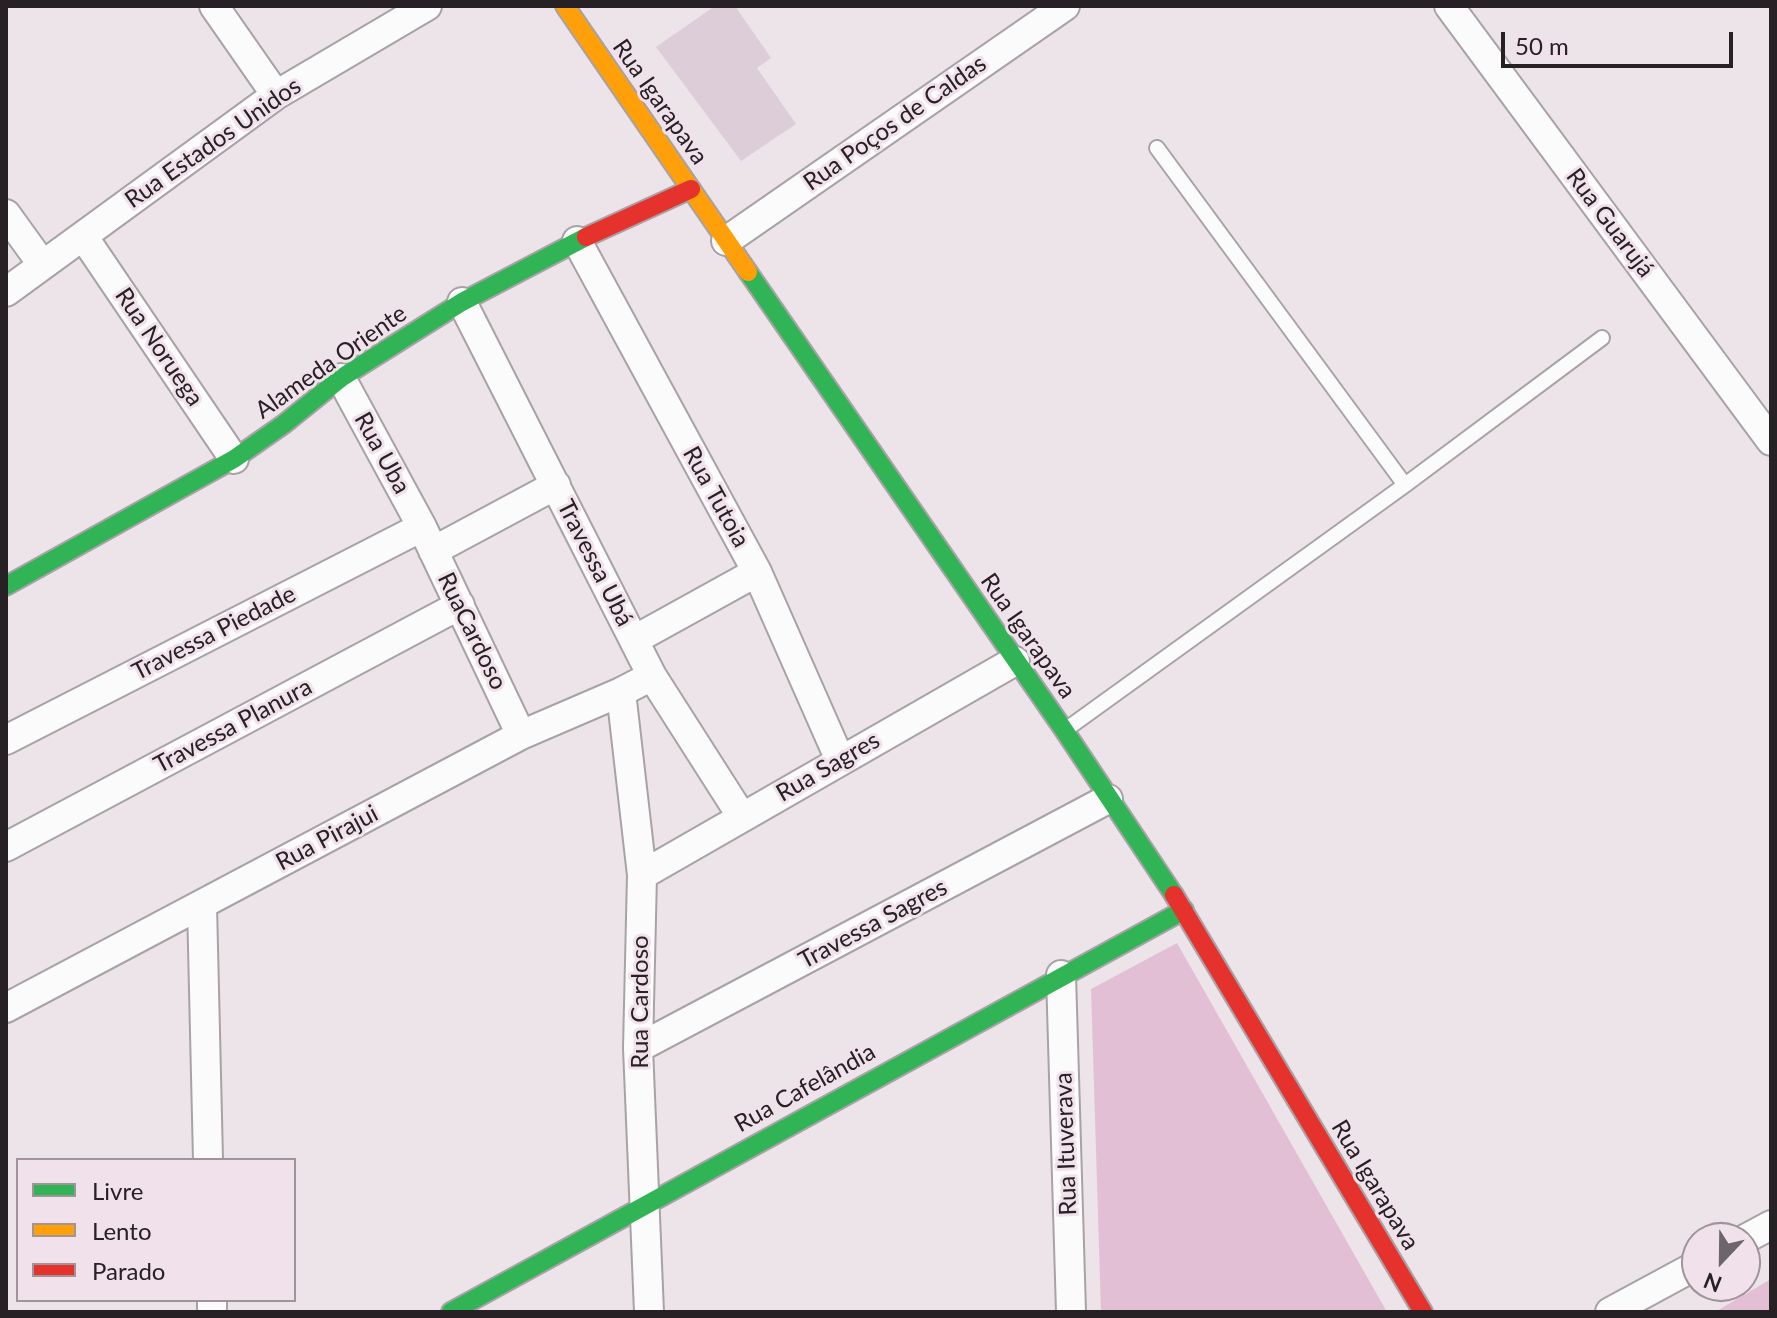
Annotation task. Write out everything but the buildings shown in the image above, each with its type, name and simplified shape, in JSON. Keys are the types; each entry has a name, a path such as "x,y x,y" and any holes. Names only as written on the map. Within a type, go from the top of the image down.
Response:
{"street":[{"path":"214,6 276,95"},
{"name":"Rua Estados Unidos","path":"6,292 276,95 427,6"},
{"name":"Rua Igarapava","path":"565,6 1064,730 1184,910 1423,1312"},
{"name":"Rua Poços de Caldas","path":"726,241 1065,6"},
{"name":"Rua Guarujá","path":"1449,6 1771,441"},
{"name":"Alameda Oriente","path":"6,586 234,459 341,378 462,302 577,241 691,189"},
{"path":"6,214 42,264"},
{"name":"Rua Noruega","path":"83,236 234,459"},
{"name":"Rua Tutoia","path":"577,241 757,572 840,760"},
{"name":"Travessa Ubá","path":"462,302 652,676 742,817"},
{"name":"Rua Uba","path":"341,378 428,539"},
{"name":"Travessa Piedade","path":"7,736 428,539 556,485"},
{"name":"RuaCardoso","path":"428,539 521,735"},
{"path":"634,640 757,572"},
{"name":"Travessa Planura","path":"6,847 460,605"},
{"name":"Rua Sagres","path":"642,875 1015,661"},
{"name":"Rua Pirajui","path":"6,1008 521,735 652,676"},
{"name":"Rua Cardoso","path":"621,692 642,875 638,1048 649,1312"},
{"name":"Travessa Sagres","path":"638,1048 1108,799"},
{"path":"202,905 208,1158"},
{"name":"Rua Cafelândia","path":"451,1312 1184,910"},
{"name":"Rua Ituverava","path":"1061,975 1071,1312"},
{"path":"1610,1312 1681,1274"}],"lane":[{"path":"1157,148 1405,485"},
{"path":"1064,730 1405,485 1602,338"}],"shaded area":[{"path":"1177,943 1387,1312 1101,1312 1091,989"},
{"path":"1771,1279 1771,1312 1715,1312 1732,1302 1761,1302 1761,1285"}],"traffic: fast":[{"path":"6,586 234,459 341,378 462,302 586,237"},
{"path":"748,272 1174,895"},
{"path":"451,1312 1184,910"}],"traffic: slow":[{"path":"565,6 748,272"}],"traffic: jam":[{"path":"586,237 691,189"},
{"path":"1174,895 1423,1312"}]}
